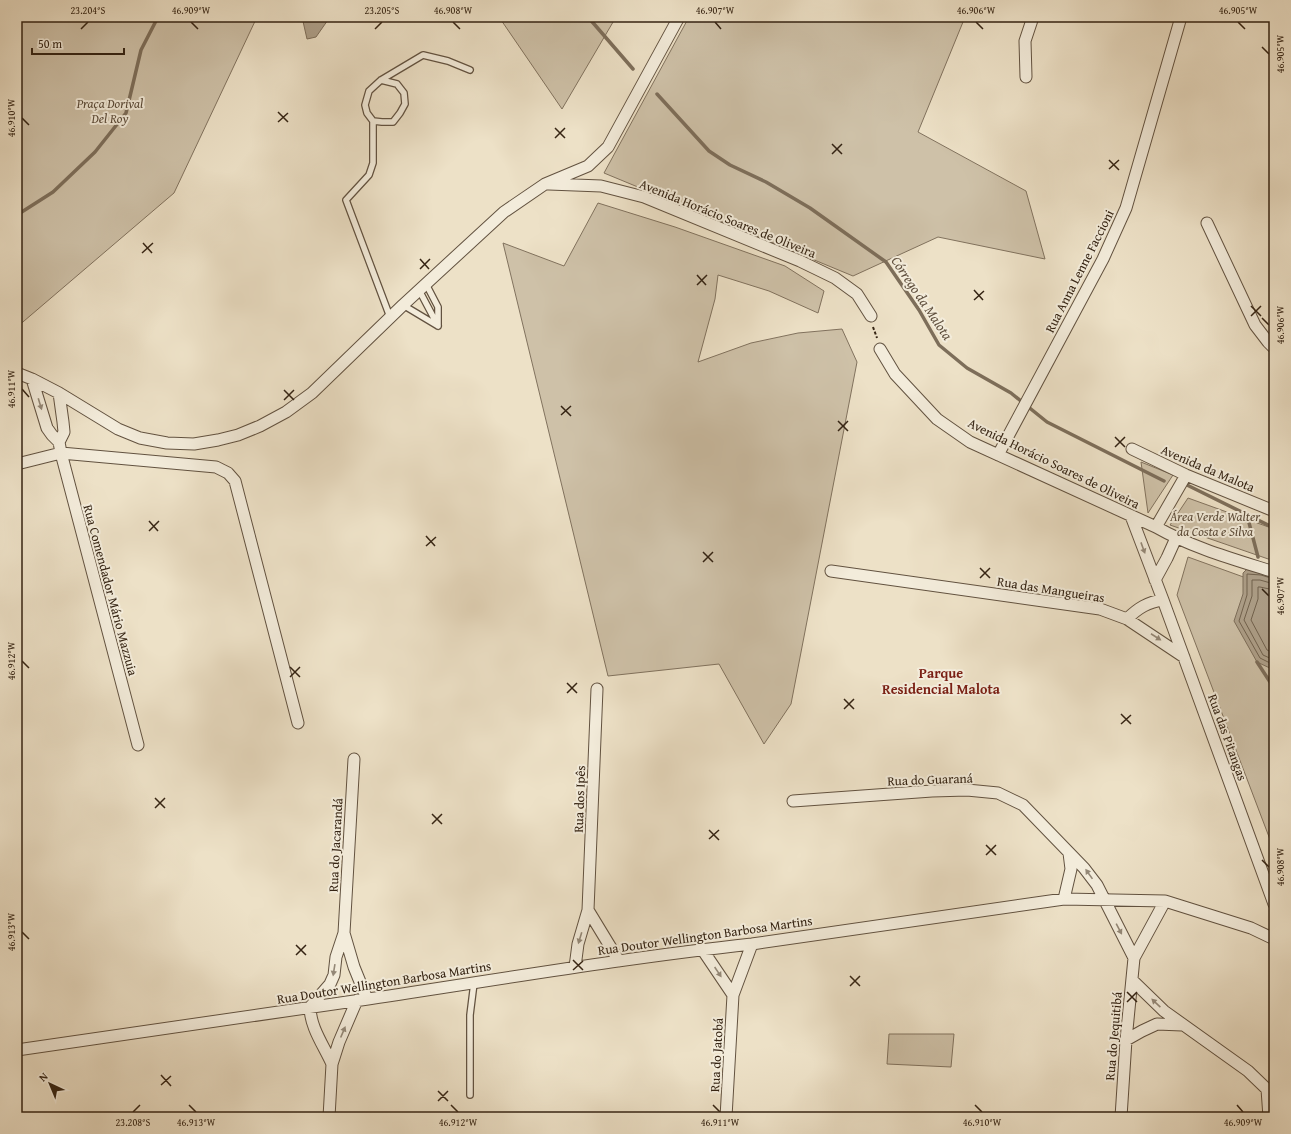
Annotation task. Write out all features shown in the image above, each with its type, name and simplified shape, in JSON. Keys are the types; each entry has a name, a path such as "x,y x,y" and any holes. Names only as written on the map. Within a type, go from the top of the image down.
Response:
{"street":[{"path":"17,374 32,379 59,393 118,429 140,438 167,443 194,444 238,435 260,426 286,412 312,393 390,317 504,212 545,184 588,166 608,148 679,17"},
{"path":"1026,77 1025,41 1033,17"},
{"name":"Rua Anna Lenne Faccioni","path":"998,455 1103,259 1126,208 1182,17"},
{"name":"Avenida Horácio Soares de Oliveira","path":"545,184 602,186 644,197 800,261 836,278 857,294 871,316"},
{"path":"1207,223 1255,325 1274,348"},
{"name":"Avenida Horácio Soares de Oliveira","path":"880,349 895,374 937,419 970,442 1156,527 1176,538 1210,552 1274,572"},
{"name":"Rua Comendador Mário Mazzuia","path":"32,379 47,428 60,447 138,745"},
{"name":"Rua Comendador Mário Mazzuia","path":"59,393 64,432 60,447"},
{"path":"17,464 60,447 216,467 228,473 236,481 298,723"},
{"name":"Avenida da Malota","path":"1132,449 1186,475 1274,511"},
{"path":"1156,527 1186,475"},
{"name":"Rua das Pitangas","path":"1131,516 1274,904"},
{"path":"1155,580 1176,538"},
{"name":"Rua das Mangueiras","path":"831,571 1100,609 1127,619 1184,657"},
{"path":"1127,619 1136,610 1147,604 1163,600"},
{"name":"Rua dos Ipês","path":"575,967 578,944 588,910 597,689"},
{"name":"Rua do Jacarandá","path":"310,1007 330,984 334,975 336,957 344,933 354,759"},
{"name":"Rua do Guaraná","path":"794,801 932,791 967,790 998,793 1023,805 1036,817 1084,868 1096,885 1103,900"},
{"path":"1064,899 1071,869 1069,853"},
{"name":"Rua Doutor Wellington Barbosa Martins","path":"17,1050 362,1000 575,967 702,949 752,944 1064,899 1165,901 1251,928 1274,939"},
{"path":"1103,900 1134,958"},
{"name":"Rua do Jequitibá","path":"1121,1117 1126,1040 1134,958 1165,901"},
{"path":"588,910 619,961"},
{"name":"Rua do Jacarandá","path":"344,933 362,1000"},
{"name":"Rua do Jatobá","path":"726,1117 733,995 752,944"},
{"path":"702,949 733,995"},
{"path":"1132,980 1164,1011 1248,1072 1270,1092 1269,1117"},
{"path":"329,1117 332,1064 339,1042 362,1000"},
{"path":"310,1007 312,1026 332,1064"},
{"path":"1126,1040 1142,1030 1157,1024 1182,1024"}],"lane":[{"path":"390,317 346,200 369,175 373,163 373,121 367,113 365,105 369,91 380,80 423,55 448,60 470,70"},
{"path":"373,121 393,122 405,104 404,93 397,84 380,80"},
{"path":"422,287 438,326"},
{"path":"422,287 438,307 438,326"},
{"path":"403,305 438,326"},
{"path":"470,1095 470,1015 474,982"}],"path":[{"path":"871,316 880,349"}],"green space":[{"name":"Praça Dorival Del Roy","path":"17,17 257,17 174,193 17,327"},
{"path":"499,17 616,17 562,109"},
{"path":"689,17 962,17 963,22 918,132 1026,191 1045,259 938,237 853,276 604,173"},
{"path":"598,203 675,227 785,266 824,291 818,313 769,291 718,275 715,299 698,362 751,343 798,333 842,329 857,362 791,704 764,744 719,664 608,676 503,243 564,266"},
{"name":"Área Verde Walter da Costa e Silva","path":"1141,462 1173,475 1148,513"},
{"name":"Área Verde Walter da Costa e Silva","path":"1188,498 1274,529 1274,561 1170,525"},
{"path":"1188,557 1274,588 1274,850 1177,595"},
{"path":"889,1034 954,1034 951,1067 887,1064"}],"water":[{"path":"302,17 330,17 316,37 307,39"},
{"path":"1247,569 1274,576 1274,670 1257,662 1234,621 1243,594 1243,573"}],"waterway":[{"name":"Córrego da Malota","path":"17,215 53,192 95,152 126,113 141,50 158,17"},
{"name":"Córrego da Malota","path":"588,17 633,69"},
{"name":"Córrego da Malota","path":"657,94 709,151 730,165 766,182 810,208 886,262 919,310 939,345 967,368 1011,393 1047,422 1164,481"},
{"name":"Córrego da Malota","path":"1187,485 1274,528"},
{"path":"1247,515 1258,557"},
{"path":"1257,662 1274,688"}],"district":[{"name":"Parque Residencial Malota","path":"941,682"}]}
